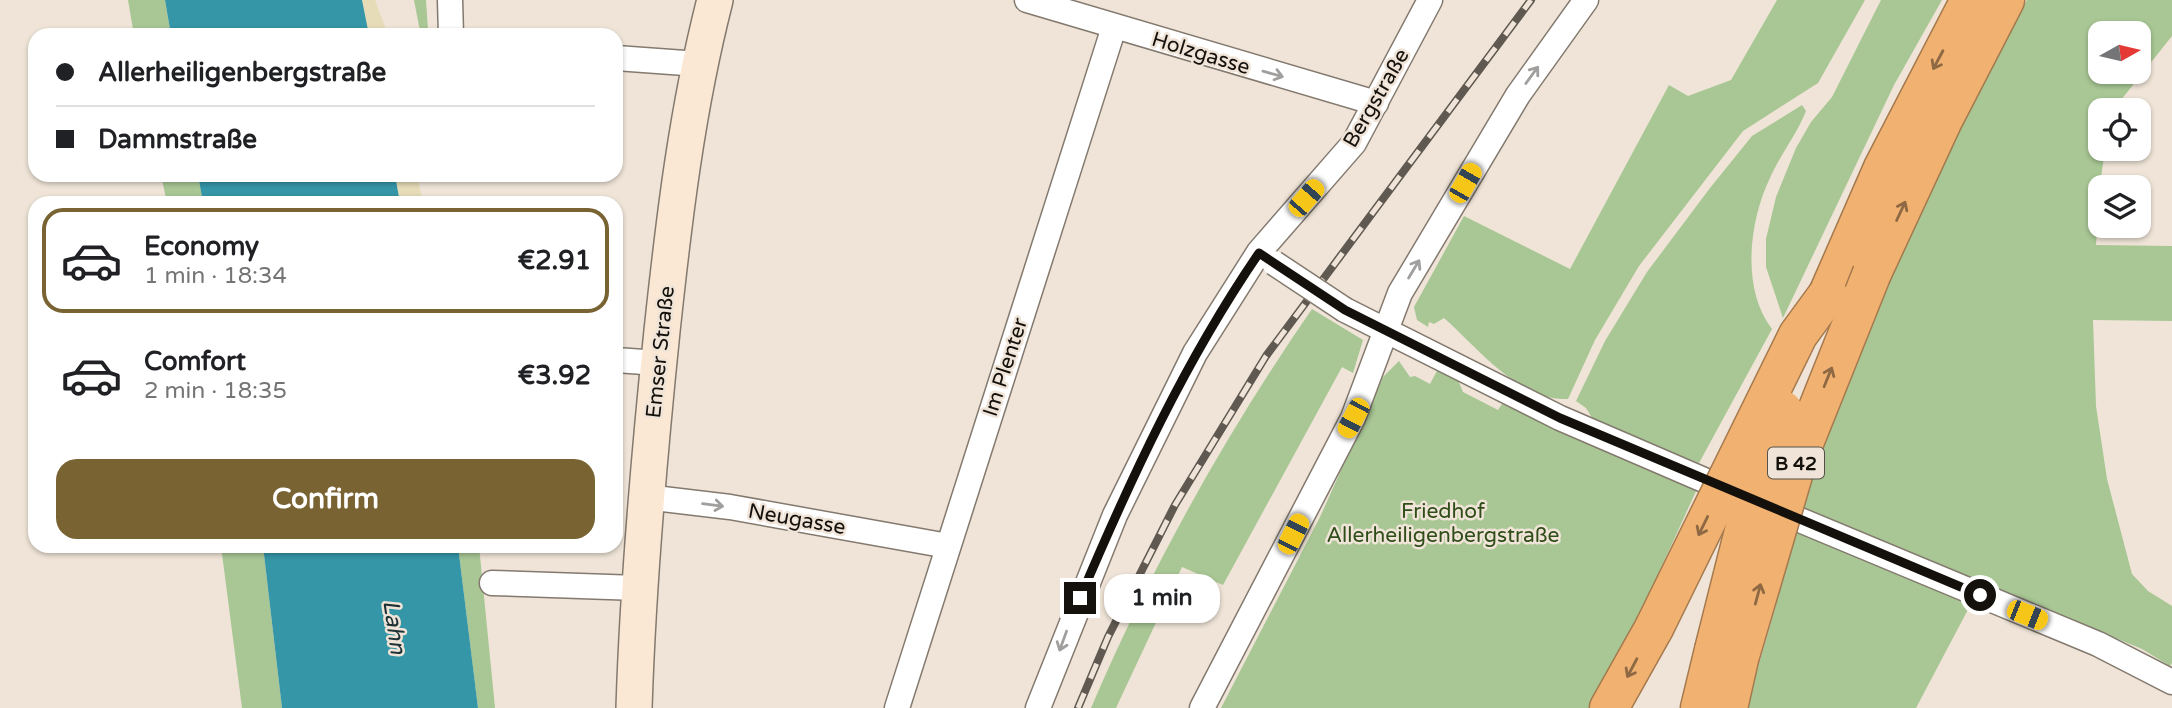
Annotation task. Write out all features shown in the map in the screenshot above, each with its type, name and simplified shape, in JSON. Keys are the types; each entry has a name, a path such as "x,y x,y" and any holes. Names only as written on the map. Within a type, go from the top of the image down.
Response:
{"highway":[{"name":"B 42","path":"1700,708 1727,655 1798,458 1857,266 1883,168 1970,0"},
{"name":"B 42","path":"1728,708 1727,655 1744,529 1769,449 1828,294 1857,266 1943,120 2006,0"},
{"path":"1609,708 1654,628 1798,335 1828,294"}],"street":[{"path":"450,0 451,28"},
{"name":"Emser Straße","path":"634,708 638,588 674,221 699,64 715,0"},
{"name":"Holzgasse","path":"1027,0 1376,103"},
{"name":"Bergstraße","path":"1038,708 1071,619 1158,426 1195,353 1354,143 1430,0"},
{"path":"1202,708 1353,418 1388,331 1400,293 1511,106 1586,0"},
{"name":"Im Plenter","path":"897,708 1114,27"},
{"path":"623,59 699,64"},
{"path":"1266,258 1345,310 1560,418 2098,644 2172,682"},
{"path":"623,360 659,363"},
{"name":"Neugasse","path":"646,496 730,507 948,546"},
{"path":"492,583 638,588"}],"green space":[{"path":"128,0 165,0 170,28 133,28"},
{"path":"414,0 426,0 428,28 419,28"},
{"path":"1777,0 1865,0 1818,83 1743,131 1639,266 1595,340 1568,399 1550,398 1517,383 1444,318 1434,324 1429,322 1428,327 1417,320 1414,307 1464,216 1570,269 1669,85 1688,96 1731,80"},
{"path":"1881,0 1942,0 1894,85 1783,318 1766,267 1766,239 1776,197 1796,148 1811,122 1832,97"},
{"path":"2027,0 2172,0 2172,36 2151,62 2151,21 2088,21 2088,84 2134,84 2123,98 2088,98 2088,161 2103,161 2101,175 2088,175 2088,238 2096,238 2096,245 2172,246 2172,321 2093,320 2096,406 2107,479 2132,574 2148,591 2172,606 2170,666 2142,649 1982,583 1916,708 1746,708 1775,609 1788,535 1879,304 1977,89"},
{"path":"1802,105 1806,111 1770,178 1753,234 1751,255 1756,295 1762,313 1772,329 1699,463 1594,421 1586,408 1576,401 1605,341 1647,272 1752,136"},
{"path":"162,182 199,182 202,196 166,196"},
{"path":"1312,309 1363,340 1353,373 1342,367 1223,585 1182,567 1116,708 1091,708 1139,604 1191,503 1249,405"},
{"name":"Friedhof Allerheiligenbergstraße","path":"1399,361 1410,377 1415,376 1430,384 1438,369 1457,378 1463,392 1498,410 1502,404 1697,489 1597,708 1221,708 1320,517 1383,377"},
{"path":"222,553 264,553 282,708 242,708"},
{"path":"459,553 480,553 495,708 478,708"}],"sand":[{"path":"362,0 375,0 385,28 368,28"},
{"path":"396,182 418,182 422,196 399,196"}],"water":[{"path":"165,0 362,0 368,28 170,28"},
{"path":"199,182 396,182 399,196 202,196"},
{"name":"Lahn","path":"264,553 459,553 478,708 282,708"}],"railway":[{"path":"1078,708 1108,637 1175,505 1266,356 1531,0"}],"route":[{"path":"1080,598 1115,516 1195,353 1259,253 1345,310 1560,418 1980,595"}]}
